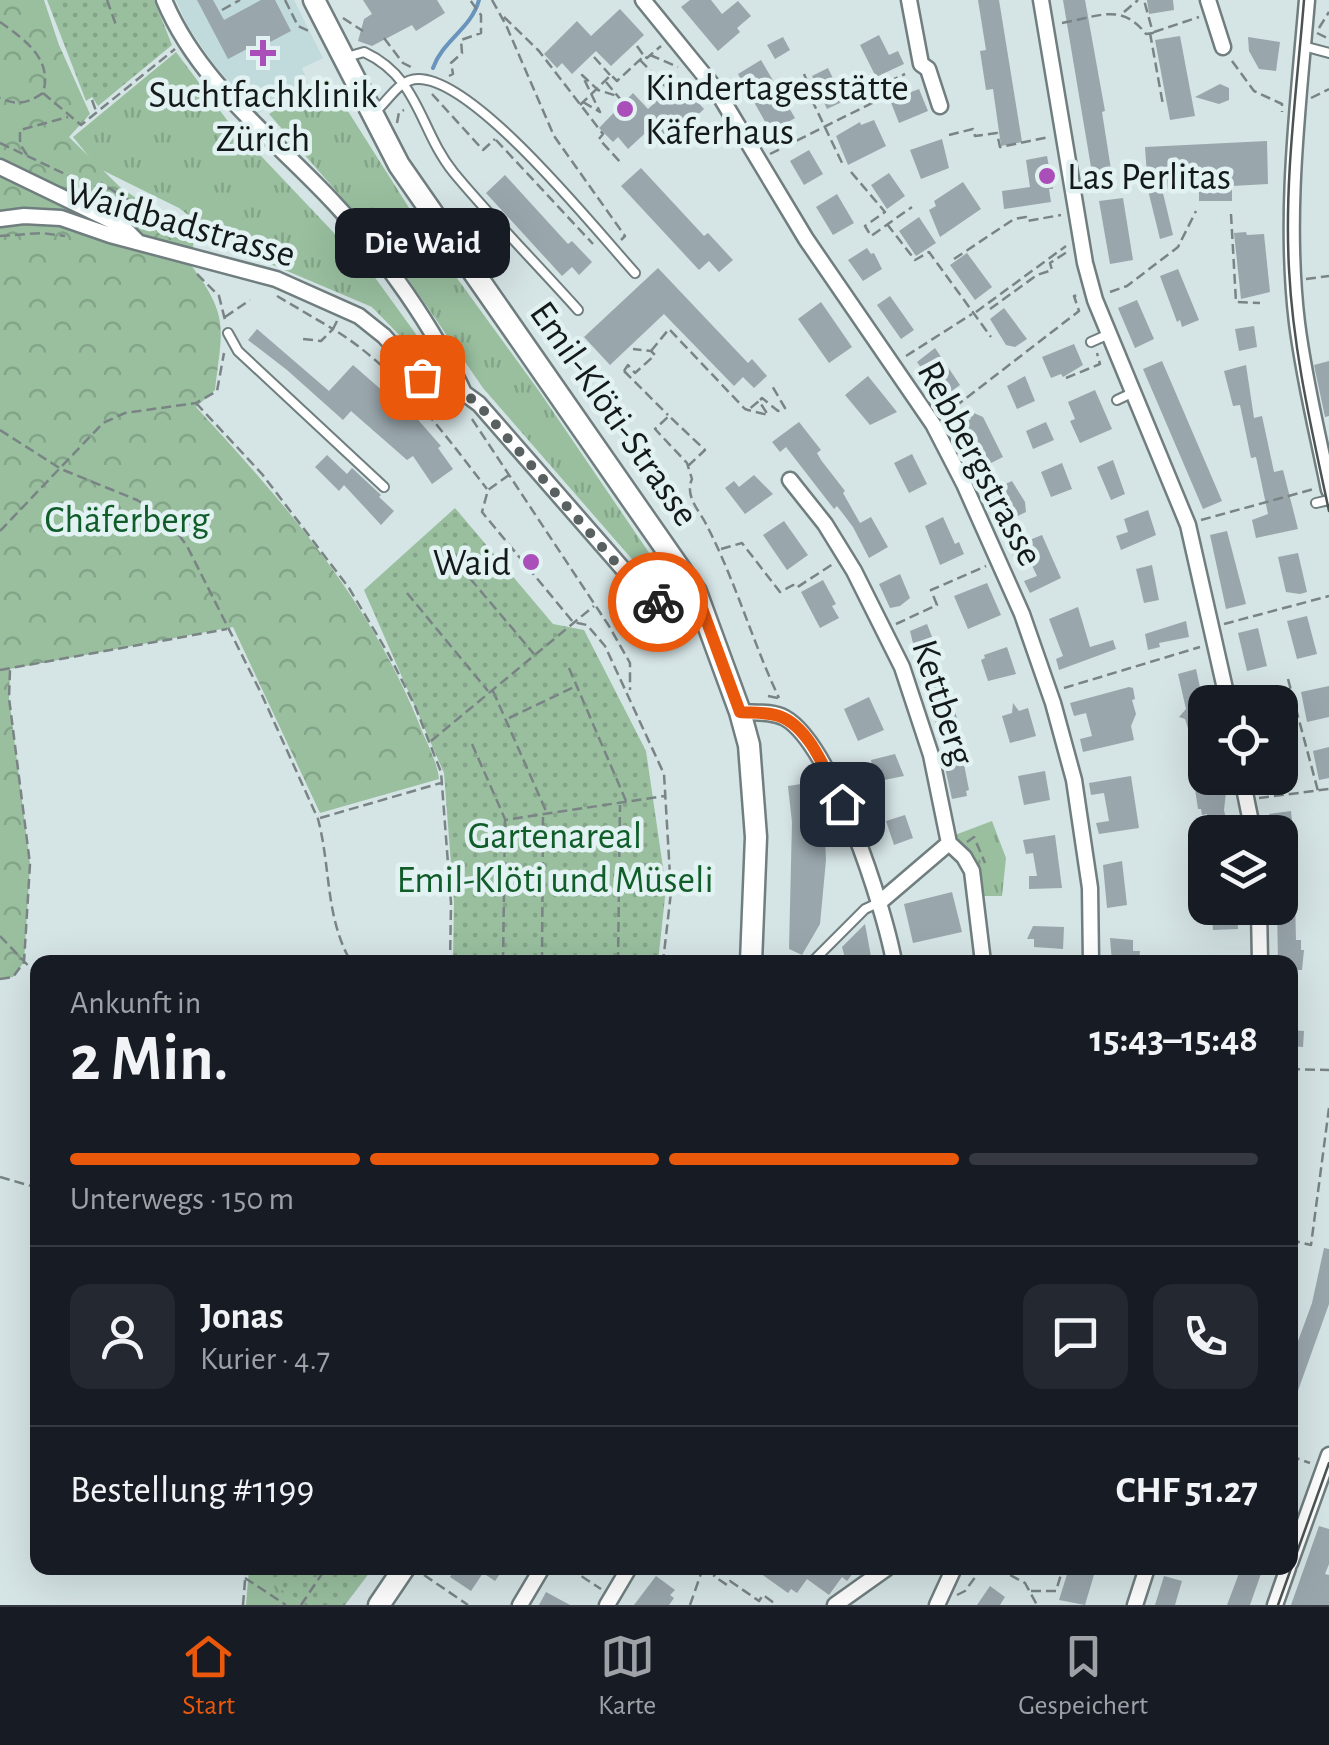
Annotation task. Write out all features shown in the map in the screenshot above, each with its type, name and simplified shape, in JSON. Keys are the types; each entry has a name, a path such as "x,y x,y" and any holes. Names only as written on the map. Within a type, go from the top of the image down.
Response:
{"street":[{"path":"164,0 202,65 225,94 337,206 384,266 434,334 464,393"},
{"name":"Emil-Klöti-Strasse","path":"314,0 400,165 696,592 740,712 748,745 756,837 751,955"},
{"name":"Rebbergstrasse","path":"642,0 718,91 806,239 934,424 1010,586 1046,678 1074,780 1090,888 1091,955"},
{"path":"909,0 921,64 928,69 940,106"},
{"path":"1041,0 1086,264 1109,334 1188,525 1224,685"},
{"path":"1208,0 1223,47"},
{"path":"1308,0 1292,219 1297,323 1322,490"},
{"path":"0,167 122,226 139,242"},
{"name":"Waidbadstrasse","path":"0,218 60,218 263,274 343,307 372,325 422,377 464,393 478,404 644,593 662,603 696,592"},
{"name":"Kettberg","path":"790,480 825,524 848,562 902,667 931,754 949,843 964,856 972,871 985,955"},
{"path":"740,712 784,717 805,736 842,804 880,902 892,955"},
{"path":"880,902 949,843"},
{"path":"1259,925 1260,955"},
{"path":"1298,1540 1329,1455"},
{"path":"379,1605 410,1575"},
{"path":"520,1605 538,1575"},
{"path":"607,1605 625,1575"},
{"path":"836,1605 877,1575"},
{"path":"938,1605 948,1575"},
{"path":"1135,1605 1144,1575"},
{"path":"1275,1605 1286,1575"}],"lane":[{"path":"1303,46 1329,53"},
{"path":"343,59 364,52 383,61 404,82 451,169 578,310"},
{"path":"371,114 404,82 420,78 482,110 616,244 635,273"},
{"path":"1093,346 1109,334"},
{"path":"227,336 238,351 384,488"},
{"path":"1117,400 1134,392"},
{"path":"1316,503 1329,500"},
{"path":"819,955 865,909 880,902"}],"path":[{"path":"106,0 116,25"},
{"path":"222,10 240,0"},
{"path":"285,0 298,26 313,33"},
{"path":"470,0 482,24 480,36 461,40 462,52 451,63 453,74 440,73 431,93 484,150 504,131"},
{"path":"492,0 554,136 574,166"},
{"path":"1055,24 1121,13 1141,0 1151,33 1163,106"},
{"path":"1329,12 1315,31 1329,40"},
{"path":"1121,13 1134,18 1146,34 1197,18"},
{"path":"500,14 539,51 603,134 599,139 622,164"},
{"path":"344,19 363,31"},
{"path":"0,22 42,59 46,73 43,93 32,102 17,104 0,98"},
{"path":"43,93 81,125 180,45"},
{"path":"637,46 647,56 677,67 692,60"},
{"path":"594,57 616,82 661,46"},
{"path":"1223,47 1254,91 1282,104 1282,112"},
{"path":"640,60 666,87"},
{"path":"583,102 600,112 582,74 597,88 617,96"},
{"path":"804,74 812,92 808,94 844,168"},
{"path":"774,152 874,102 870,90 905,74"},
{"path":"579,106 611,75"},
{"path":"605,81 621,100"},
{"path":"1310,98 1329,89"},
{"path":"92,100 97,112"},
{"path":"27,157 20,144 20,130 70,117"},
{"path":"949,135 974,129 975,136 996,133 1000,146 1030,142 1056,132"},
{"path":"495,139 604,255 616,244"},
{"path":"0,143 135,204 179,230"},
{"path":"851,172 886,212 864,226 871,236 912,207"},
{"path":"1100,298 1127,286 1178,248 1196,211"},
{"path":"954,259 1014,219 1068,214"},
{"path":"1231,214 1236,302 1260,303"},
{"path":"888,224 915,260 929,252 990,336"},
{"path":"0,236 63,235"},
{"path":"902,358 973,313 1063,246 1072,245"},
{"path":"990,309 1037,275 1052,270 1050,264 1065,252 1073,251"},
{"path":"0,531 102,423 126,413 196,404 217,391 227,336 225,316 219,296 186,265"},
{"path":"1304,279 1329,276"},
{"path":"273,294 353,341 417,402 488,490"},
{"path":"942,416 1079,311 1074,298"},
{"path":"225,316 250,300"},
{"path":"302,339 321,341 340,316"},
{"path":"663,322 748,410 768,415 759,401"},
{"path":"651,350 668,329"},
{"path":"1066,378 1100,364 1093,346"},
{"path":"633,349 651,350 656,355 635,373 628,365 622,369 704,450 688,466"},
{"path":"748,410 762,398 778,410 784,408 771,384"},
{"path":"417,402 433,408 439,395"},
{"path":"196,404 271,485 349,588 389,654 430,742 442,783 451,903 450,955"},
{"path":"466,410 630,663 630,695"},
{"path":"669,416 655,429 688,466 691,497 720,550 764,671 779,698"},
{"path":"0,430 61,470 137,500 166,518 187,546 318,819 324,840 330,910 347,955"},
{"path":"509,474 488,490 482,512 573,622"},
{"path":"1201,520 1322,490"},
{"path":"720,550 742,543 780,592 793,584 796,588 838,561 840,566 848,562"},
{"path":"451,556 535,655"},
{"path":"885,629 937,605 930,590 990,564"},
{"path":"407,593 490,691 507,718 545,814 542,955"},
{"path":"1222,624 1329,596"},
{"path":"430,742 595,606"},
{"path":"573,622 580,622 596,633 658,756 666,796 671,892 664,955"},
{"path":"0,670 228,628"},
{"path":"1062,688 1210,644"},
{"path":"568,668 627,802"},
{"path":"0,979 12,978 24,962 30,864 9,698 10,670"},
{"path":"1288,679 1290,685"},
{"path":"507,718 576,686"},
{"path":"768,696 788,704"},
{"path":"1298,703 1303,702"},
{"path":"1298,714 1318,791"},
{"path":"472,744 506,820 502,955"},
{"path":"318,819 442,783"},
{"path":"1258,798 1329,789"},
{"path":"506,820 666,796"},
{"path":"618,955 620,803"},
{"path":"0,936 30,968"},
{"path":"1298,1070 1329,1070"},
{"path":"1298,1242 1311,1245 1329,1108"},
{"path":"0,1177 30,1185"},
{"path":"1298,1459 1316,1465"},
{"path":"243,1605 245,1575"},
{"path":"301,1605 321,1575"},
{"path":"420,1575 468,1605"},
{"path":"580,1575 601,1588"},
{"path":"690,1605 700,1575"},
{"path":"715,1575 758,1601 763,1595 777,1605"},
{"path":"957,1595 977,1575"},
{"path":"1010,1575 1025,1583 1037,1605"},
{"path":"1029,1591 1056,1591 1061,1575"},
{"path":"245,1578 286,1605"}],"shaded area":[{"name":"Suchtfachklinik Zürich","path":"176,0 294,0 323,58 302,68 308,83 257,114 213,63 188,27"}],"green space":[{"name":"Chäferberg","path":"0,0 44,0 90,114 69,137 120,187 194,238 191,265 218,311 221,337 215,390 196,407 292,516 349,593 398,677 439,779 320,813 233,627 10,669 9,698 30,864 24,962 13,977 0,979"},
{"path":"47,0 154,0 172,45 98,106 92,97 86,101"},
{"path":"176,52 227,120 371,272 418,337 407,343 372,307 228,246 179,208 98,168 73,137"},
{"path":"327,78 430,241 539,391 656,563 651,581 483,388 391,254 269,114"},
{"name":"Gartenareal Emil-Klöti und Müseli","path":"455,508 553,624 584,630 646,751 666,888 659,955 453,955 454,903 444,773 364,590"},
{"path":"992,821 1006,858 1002,896 980,896 977,868 955,835"},
{"path":"248,1575 271,1575 269,1581 305,1605 246,1605"},
{"path":"271,1575 368,1575 345,1605 305,1605 268,1581"}],"building":[{"path":"197,0 213,0 224,20 261,0 275,0 291,31 249,53 247,49 228,59"},
{"path":"363,0 437,0 445,13 416,31 412,25 372,46 358,41 364,19 372,14"},
{"path":"690,0 711,0 722,14 738,1 751,16 718,51 681,7"},
{"path":"978,0 999,0 1022,142 1001,146 993,89 986,90 980,51 986,50"},
{"path":"1063,0 1085,0 1112,176 1093,179"},
{"path":"1147,0 1173,0 1174,10 1149,14"},
{"path":"620,9 644,35 611,66 596,51 572,74 562,63 557,68 544,54 577,21 591,36"},
{"path":"879,35 889,55 898,51 904,64 876,77 860,45"},
{"path":"1180,36 1195,116 1170,120 1155,40"},
{"path":"783,37 790,50 775,59 767,45"},
{"path":"1248,37 1280,42 1276,71 1259,69 1249,51"},
{"path":"761,60 795,118 771,132 738,74"},
{"path":"828,68 844,101 827,109 812,76"},
{"path":"678,81 704,109 669,141 654,125 628,149 618,137 613,142 599,128 633,93 648,109"},
{"path":"1220,84 1229,88 1229,100 1219,104 1195,97"},
{"path":"919,89 928,111 899,123 890,100"},
{"path":"874,120 886,146 848,165 836,136 860,122 861,125"},
{"path":"942,139 949,168 921,179 910,150"},
{"path":"1267,141 1268,184 1232,186 1232,201 1199,201 1199,187 1162,189 1173,235 1160,239 1148,190 1145,147"},
{"path":"809,150 823,174 804,185 790,161"},
{"path":"1047,156 1053,189 1049,189 1051,202 1004,209 1002,191 1030,187 1026,160"},
{"path":"641,168 704,236 708,233 733,260 719,272 709,261 699,270 621,186"},
{"path":"889,173 905,196 887,209 871,185"},
{"path":"505,175 568,244 572,241 592,262 579,275 572,267 562,276 486,193"},
{"path":"963,182 981,209 940,237 929,210 936,206 934,201"},
{"path":"837,194 854,223 833,235 816,207"},
{"path":"1123,198 1133,260 1110,264 1099,201"},
{"path":"919,217 936,243 916,256 899,231"},
{"path":"1234,233 1264,234 1270,292 1241,299"},
{"path":"867,248 882,269 863,281 848,260"},
{"path":"967,253 992,287 975,300 950,265"},
{"path":"658,268 748,363 752,359 767,376 754,388 743,377 734,386 664,314 610,365 584,337"},
{"path":"1178,269 1199,320 1182,327 1160,276"},
{"path":"890,296 914,330 901,339 877,305"},
{"path":"1137,300 1154,339 1135,348 1118,308"},
{"path":"821,302 852,347 829,363 798,319"},
{"path":"1004,308 1027,339 1015,347 1006,345 990,319"},
{"path":"1254,326 1257,347 1239,351 1235,329"},
{"path":"257,329 329,391 353,365 400,406 406,406 441,446 438,448 453,469 432,484 413,456 407,460 351,411 343,420 248,340"},
{"path":"1074,344 1083,365 1063,377 1061,374 1051,378 1042,357"},
{"path":"935,348 960,385 942,398 917,362"},
{"path":"1162,361 1222,501 1203,509 1143,369"},
{"path":"1329,361 1329,416 1325,417 1314,365"},
{"path":"1246,365 1254,418 1262,416 1274,472 1283,470 1298,529 1256,538 1252,520 1268,514 1240,405 1233,406 1224,371"},
{"path":"868,376 897,412 870,425 845,395"},
{"path":"1025,376 1035,401 1017,409 1007,386"},
{"path":"1095,390 1112,429 1080,443 1070,421 1075,419 1068,402"},
{"path":"967,410 983,417 1003,457 987,465 997,488 1012,481 1025,502 1026,512 1011,519 1022,543 1042,535 1061,578 1030,593 1024,581 1037,576 1026,553 1014,558 972,463 977,461 976,456 959,425 971,419"},
{"path":"799,422 821,450 817,453 845,491 860,523 871,517 888,547 869,558 837,506 834,509 786,447 780,452 772,442"},
{"path":"1046,422 1054,440 1033,449 1026,431"},
{"path":"912,454 927,484 909,493 894,463"},
{"path":"327,455 347,474 352,468 394,511 381,525 344,485 339,491 315,467"},
{"path":"1113,460 1125,494 1111,500 1097,467"},
{"path":"1062,463 1072,489 1051,497 1041,472"},
{"path":"754,475 773,494 745,514 725,488 734,481 739,487"},
{"path":"1148,510 1156,535 1121,550 1116,536 1128,532 1124,519"},
{"path":"943,517 964,554 940,565 925,526"},
{"path":"784,521 808,555 787,570 763,535"},
{"path":"1227,531 1246,604 1226,609 1210,535"},
{"path":"1298,553 1307,592 1300,594 1286,592 1278,557"},
{"path":"1152,565 1159,600 1144,603 1136,569"},
{"path":"900,574 910,598 890,608 879,584"},
{"path":"823,580 839,618 820,628 801,592"},
{"path":"987,583 1001,615 968,629 954,596"},
{"path":"1078,607 1090,647 1113,640 1116,649 1059,670 1056,659 1063,656 1049,619"},
{"path":"1307,616 1317,654 1297,659 1287,621"},
{"path":"1186,621 1189,637 1159,643 1160,647 1148,650 1145,634"},
{"path":"927,624 936,647 920,653 915,651 910,631"},
{"path":"1258,628 1267,666 1247,671 1238,633"},
{"path":"1007,647 1016,674 988,681 981,660 984,655"},
{"path":"931,669 937,688 947,685 960,728 940,735 919,673"},
{"path":"1196,669 1200,685 1188,685 1188,728 1185,719 1179,717 1186,709 1178,674"},
{"path":"1329,686 1329,717 1307,722 1301,692"},
{"path":"1133,688 1135,699 1132,700 1136,714 1131,726 1134,740 1083,752 1080,739 1092,736 1086,713 1074,716 1070,703"},
{"path":"869,697 884,730 858,741 844,709"},
{"path":"1013,703 1019,711 1028,708 1036,736 1010,743 1002,716 1012,713"},
{"path":"1329,747 1329,778 1319,780 1313,751"},
{"path":"895,754 904,776 874,782 871,760"},
{"path":"963,759 969,790 967,796 952,799 944,763"},
{"path":"1045,771 1050,800 1024,805 1018,776"},
{"path":"1131,776 1139,828 1099,834 1096,823 1109,821 1104,793 1091,795 1089,783"},
{"path":"810,784 818,800 824,819 826,860 820,924 802,955 789,949 792,822 788,786"},
{"path":"1196,795 1226,795 1225,815 1202,815"},
{"path":"905,815 913,838 894,845 886,821"},
{"path":"1055,835 1062,888 1029,889 1029,876 1037,876 1033,853 1026,854 1023,840"},
{"path":"1122,861 1127,905 1107,908 1103,865"},
{"path":"952,892 962,932 913,943 904,904"},
{"path":"865,924 871,955 844,955 842,947"},
{"path":"1213,925 1238,925 1238,929 1213,930"},
{"path":"1277,925 1296,925 1296,940 1301,940 1304,950 1302,970 1298,970 1298,955 1278,955"},
{"path":"1033,926 1064,927 1063,949 1034,947 1034,939 1027,939"},
{"path":"1110,938 1133,940 1133,951 1140,951 1140,955 1111,955"},
{"path":"1298,1031 1304,1031 1303,1047 1298,1047"},
{"path":"1324,1248 1329,1249 1329,1304 1298,1391 1298,1341 1312,1303"},
{"path":"1319,1526 1329,1529 1329,1564 1325,1574 1329,1575 1329,1605 1291,1605"},
{"path":"451,1575 482,1575 471,1591"},
{"path":"763,1575 852,1575 847,1581 842,1577 829,1595 807,1579 797,1593 791,1589 788,1593"},
{"path":"1067,1575 1094,1575 1085,1605 1059,1600"},
{"path":"1238,1575 1261,1575 1250,1605 1227,1605"},
{"path":"656,1576 675,1590 669,1605 634,1605"},
{"path":"1164,1576 1182,1581 1175,1605 1155,1605"},
{"path":"990,1586 1005,1597 1000,1605 977,1605"},
{"path":"546,1592 570,1605 539,1605"}],"waterway":[{"path":"433,68 470,19 479,0"}],"tram line":[{"path":"1304,0 1290,168 1289,269 1299,361 1329,511"},
{"path":"1298,1549 1329,1463"},
{"path":"1278,1605 1289,1575"}],"way so far":[{"path":"422,377 464,393 478,404 629,578 658,602"}],"place":[{"name":"Suchtfachklinik Zürich","path":"263,53"},
{"name":"Kindertagesstätte Käferhaus","path":"625,109"},
{"name":"Las Perlitas","path":"1047,176"},
{"name":"Die Waid","path":"422,377"},
{"name":"Waid","path":"531,562"}],"route":[{"path":"658,602 696,592 740,712 768,713 784,717 794,725 805,736 842,804"}]}
